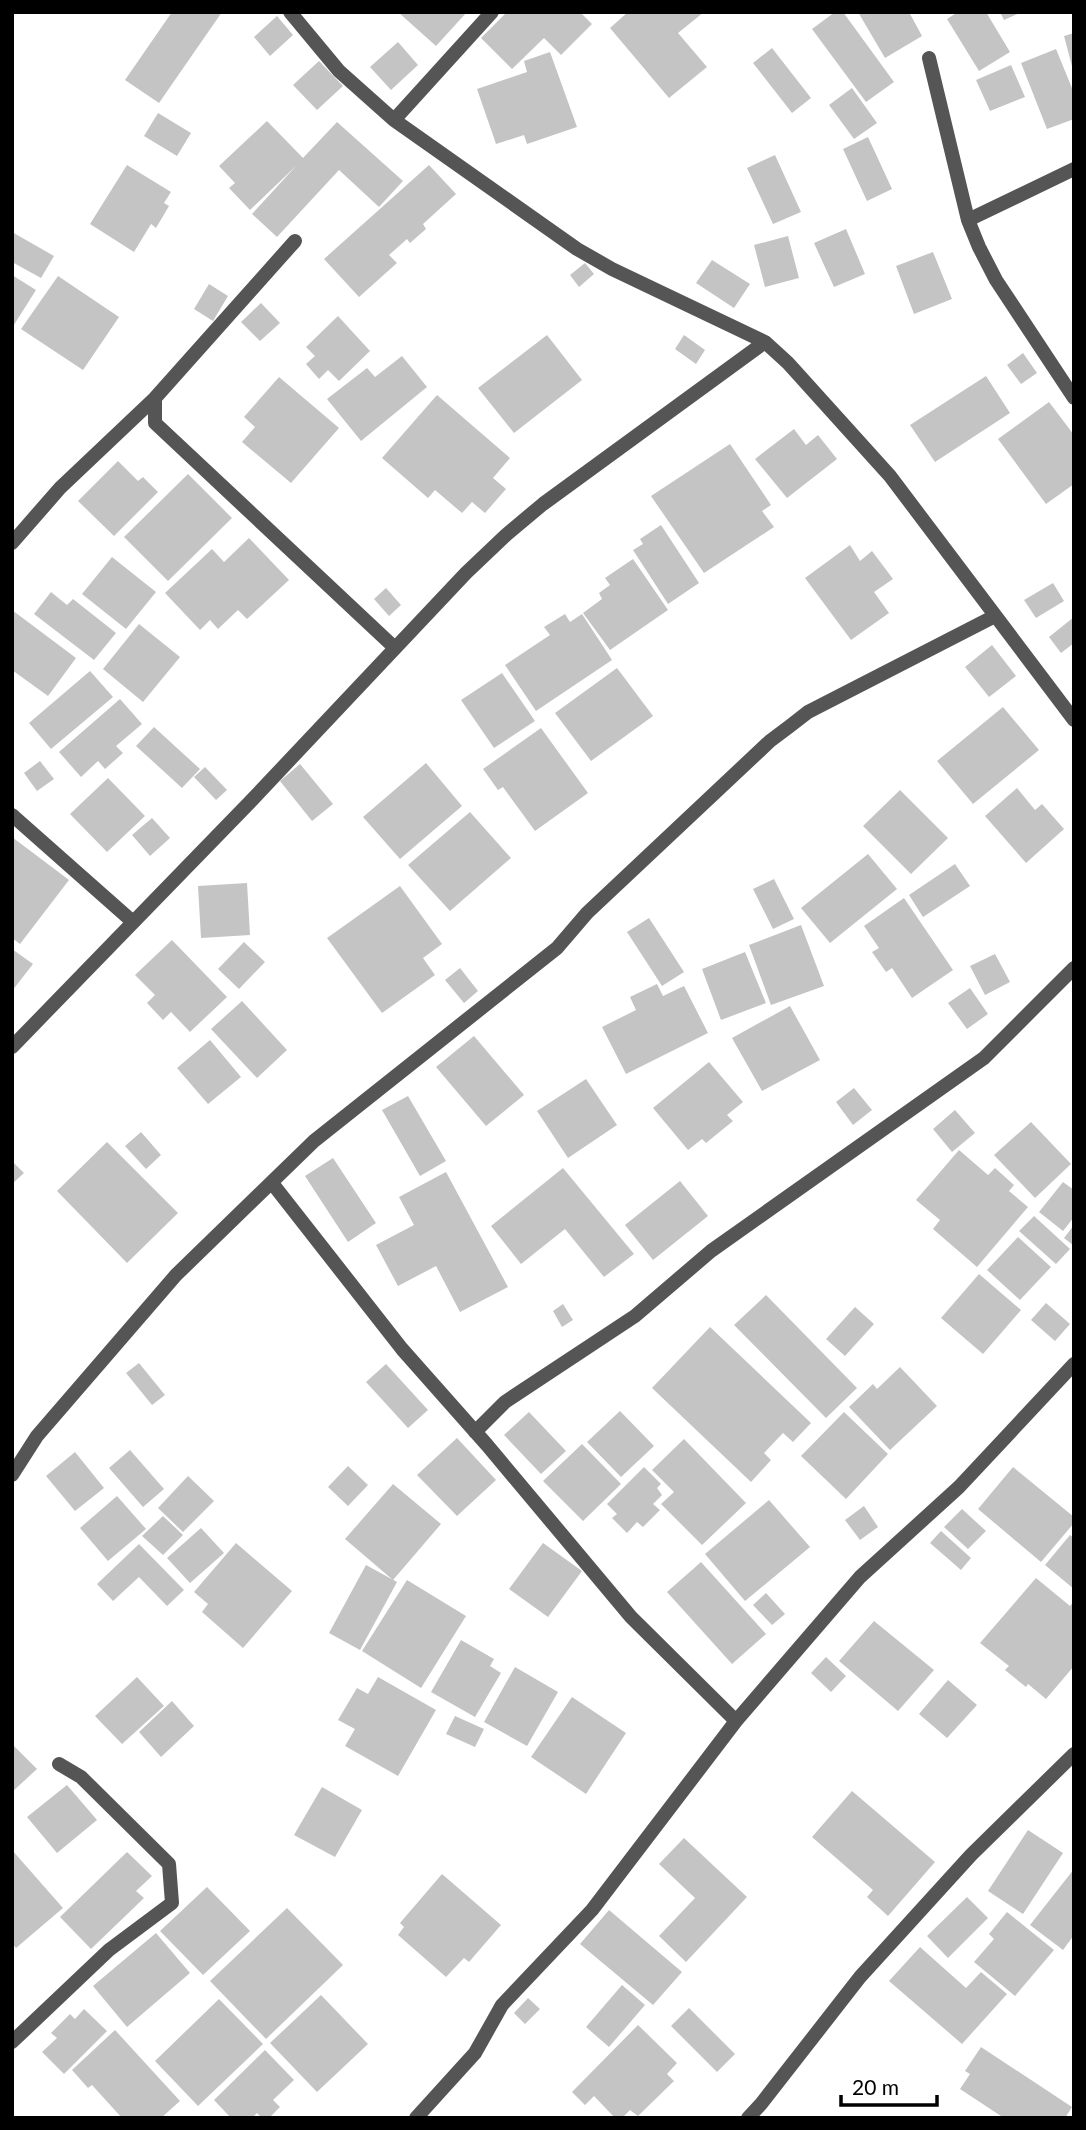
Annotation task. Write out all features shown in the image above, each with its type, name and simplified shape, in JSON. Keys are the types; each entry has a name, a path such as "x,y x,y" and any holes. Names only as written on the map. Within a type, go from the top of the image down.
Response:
{"street":[{"path":"290,12 339,71 394,120 577,249 612,269 765,342 788,362 890,476 1074,720"},
{"path":"394,120 492,12"},
{"path":"929,58 968,220 996,280 1074,398"},
{"path":"968,220 1074,169"},
{"path":"12,543 60,488 155,398 295,241"},
{"path":"12,1047 466,573 506,535 543,504 765,342"},
{"path":"155,398 155,423 395,648"},
{"path":"12,1475 37,1436 176,1275 314,1141 556,948 587,913 770,741 808,712 995,616"},
{"path":"12,815 133,922"},
{"path":"475,1432 505,1402 635,1317 711,1251 984,1058 1074,968"},
{"path":"272,1183 402,1349 631,1617 736,1721"},
{"path":"416,2118 475,2053 502,2005 592,1910 736,1721 860,1577 959,1487 1074,1364"},
{"path":"748,2118 860,1977 971,1855 1074,1754"},
{"path":"12,2042 109,1950 172,1903 169,1864 81,1777 59,1765"}],"building":[{"path":"172,12 222,12 159,103 125,80"},
{"path":"398,12 467,12 436,46"},
{"path":"507,12 580,12 592,24 561,55 544,38 512,69 481,38"},
{"path":"628,12 704,12 678,33 707,67 669,98 610,28"},
{"path":"835,12 843,12 894,82 866,102 812,29"},
{"path":"858,12 909,12 922,36 885,58"},
{"path":"958,12 986,12 1010,52 979,71 947,19"},
{"path":"1000,12 1022,12 1004,20"},
{"path":"277,16 293,35 270,56 254,37"},
{"path":"1074,33 1074,70 1073,70 1064,36"},
{"path":"398,42 418,65 391,90 370,67"},
{"path":"772,48 811,98 792,113 753,63"},
{"path":"1056,49 1074,93 1074,119 1047,129 1021,63"},
{"path":"550,52 577,127 527,144 524,135 496,144 477,89 527,72 524,61"},
{"path":"319,61 343,86 317,110 293,85"},
{"path":"1011,65 1025,97 990,111 976,80"},
{"path":"852,88 877,123 854,139 829,105"},
{"path":"158,113 191,133 177,156 144,136"},
{"path":"267,121 303,158 337,122 403,181 379,207 339,170 277,237 252,214 296,166 250,210 229,188 235,183 219,166"},
{"path":"868,137 892,189 867,201 843,149"},
{"path":"775,155 801,212 773,224 747,168"},
{"path":"127,165 171,192 164,203 169,206 156,228 151,224 134,252 90,224"},
{"path":"429,165 456,194 423,224 426,229 410,243 407,239 389,255 397,263 359,297 324,259"},
{"path":"846,229 865,274 834,287 814,243"},
{"path":"12,232 54,256 41,278 12,262"},
{"path":"788,236 799,278 765,287 754,245"},
{"path":"933,252 952,299 914,314 896,266"},
{"path":"712,260 750,284 734,308 696,283"},
{"path":"585,263 594,274 579,287 570,275"},
{"path":"12,275 36,290 12,328"},
{"path":"58,276 119,317 83,370 21,329"},
{"path":"209,284 228,296 213,321 194,309"},
{"path":"261,303 280,323 260,341 241,322"},
{"path":"338,316 370,351 339,381 328,370 319,379 306,364 315,356 306,347"},
{"path":"547,335 582,380 514,433 478,388"},
{"path":"684,335 705,350 696,364 675,349"},
{"path":"1023,353 1037,373 1021,384 1007,365"},
{"path":"402,356 427,387 361,441 327,399 367,368 375,377"},
{"path":"986,376 1010,413 935,462 910,425"},
{"path":"279,377 339,428 291,483 242,442 255,427 244,417"},
{"path":"437,395 510,458 493,478 506,489 485,513 472,502 462,513 435,490 428,498 382,458"},
{"path":"1049,402 1074,435 1074,484 1046,504 998,439"},
{"path":"794,429 806,445 818,435 837,459 787,498 755,459"},
{"path":"730,444 771,505 762,511 774,527 704,573 651,496"},
{"path":"118,461 138,481 143,477 158,492 114,536 78,501"},
{"path":"188,474 232,518 168,581 124,537"},
{"path":"661,525 699,583 668,604 633,550 643,544 640,539"},
{"path":"249,538 289,580 247,619 238,610 218,629 210,620 200,630 165,593 212,549 224,562"},
{"path":"850,545 860,561 872,551 893,579 874,592 889,613 851,640 805,578"},
{"path":"112,557 156,592 126,629 82,594"},
{"path":"633,559 668,610 610,650 583,613 602,599 599,593 610,585 605,578"},
{"path":"1053,583 1064,601 1036,618 1024,600"},
{"path":"386,588 401,605 389,616 374,599"},
{"path":"51,592 67,605 73,599 116,633 94,660 34,614"},
{"path":"12,610 76,658 48,696 12,670"},
{"path":"565,614 570,622 582,614 612,660 536,711 505,665 550,635 544,627"},
{"path":"1074,617 1074,643 1061,653 1049,637"},
{"path":"139,624 180,657 143,702 103,669"},
{"path":"992,645 1016,676 989,697 965,667"},
{"path":"617,668 653,716 591,761 555,713"},
{"path":"90,671 113,697 51,749 29,723"},
{"path":"502,673 535,721 494,748 461,700"},
{"path":"120,699 142,724 116,746 123,753 105,769 98,761 81,777 59,752"},
{"path":"1003,707 1039,750 973,804 937,761"},
{"path":"154,727 200,769 182,788 136,746"},
{"path":"541,728 588,793 535,831 503,787 498,790 483,769"},
{"path":"40,761 54,779 37,791 24,773"},
{"path":"426,763 462,806 400,859 363,817"},
{"path":"300,764 333,804 312,821 280,781"},
{"path":"205,767 227,790 216,800 194,777"},
{"path":"108,778 145,816 107,852 70,814"},
{"path":"1017,788 1035,810 1042,804 1064,829 1026,863 985,816"},
{"path":"900,790 948,838 911,874 863,826"},
{"path":"470,812 511,858 450,911 408,865"},
{"path":"152,818 170,838 150,856 132,835"},
{"path":"12,837 69,880 20,944 12,938"},
{"path":"868,854 897,889 830,943 801,908"},
{"path":"955,864 970,886 923,917 909,895"},
{"path":"774,879 794,919 773,929 753,889"},
{"path":"247,883 250,935 201,938 198,886"},
{"path":"400,886 442,944 423,958 435,975 382,1013 327,938"},
{"path":"904,898 953,970 912,998 892,968 886,972 872,952 879,948 864,926"},
{"path":"649,918 684,972 662,986 627,932"},
{"path":"801,925 824,986 771,1005 749,945"},
{"path":"172,940 227,997 190,1032 171,1012 163,1020 147,1003 155,995 135,975"},
{"path":"244,942 265,962 239,989 218,969"},
{"path":"12,949 33,964 12,991"},
{"path":"745,952 766,1003 721,1020 702,969"},
{"path":"995,954 1010,982 985,995 970,966"},
{"path":"460,968 478,991 464,1003 445,980"},
{"path":"657,984 663,996 684,986 708,1033 626,1074 602,1027 636,1010 630,997"},
{"path":"970,988 988,1014 967,1029 948,1003"},
{"path":"242,1001 287,1050 257,1078 211,1029"},
{"path":"790,1006 820,1060 762,1091 732,1038"},
{"path":"474,1036 524,1095 486,1126 436,1067"},
{"path":"210,1040 241,1077 208,1104 177,1068"},
{"path":"709,1062 743,1102 727,1115 733,1121 706,1143 702,1139 688,1150 653,1108"},
{"path":"586,1079 617,1125 568,1158 537,1111"},
{"path":"854,1088 872,1110 853,1125 836,1102"},
{"path":"408,1096 446,1161 420,1176 382,1110"},
{"path":"955,1110 975,1133 952,1152 933,1129"},
{"path":"1031,1122 1071,1164 1035,1198 994,1155"},
{"path":"141,1132 161,1155 146,1169 125,1146"},
{"path":"107,1142 178,1213 127,1263 57,1191"},
{"path":"959,1150 988,1175 995,1168 1014,1185 1009,1191 1028,1207 977,1267 933,1229 940,1220 916,1200"},
{"path":"333,1158 376,1223 348,1242 305,1176"},
{"path":"12,1161 24,1173 12,1184"},
{"path":"563,1168 634,1254 604,1277 565,1229 521,1264 491,1226"},
{"path":"446,1172 508,1287 460,1312 436,1266 398,1286 376,1245 414,1225 399,1197"},
{"path":"680,1181 708,1216 653,1260 625,1225"},
{"path":"1063,1182 1074,1190 1074,1217 1063,1231 1039,1212"},
{"path":"1034,1216 1070,1249 1056,1264 1019,1231"},
{"path":"1074,1225 1074,1246 1064,1238"},
{"path":"1018,1237 1051,1267 1020,1300 987,1270"},
{"path":"979,1274 1021,1310 983,1354 941,1318"},
{"path":"766,1295 857,1388 826,1418 734,1325"},
{"path":"1046,1303 1070,1324 1055,1341 1031,1320"},
{"path":"563,1304 573,1320 562,1327 553,1311"},
{"path":"855,1307 874,1324 845,1356 826,1339"},
{"path":"710,1327 811,1423 793,1442 783,1433 764,1453 771,1460 751,1482 652,1388"},
{"path":"139,1363 165,1395 152,1405 126,1373"},
{"path":"386,1364 428,1410 408,1428 366,1382"},
{"path":"900,1367 937,1406 890,1450 849,1407 873,1384 877,1389"},
{"path":"620,1411 654,1446 621,1477 587,1442"},
{"path":"529,1412 566,1451 541,1474 504,1435"},
{"path":"844,1412 888,1454 846,1499 801,1456"},
{"path":"457,1438 496,1480 457,1516 417,1475"},
{"path":"684,1439 746,1503 702,1545 661,1504 674,1492 652,1470"},
{"path":"582,1444 621,1484 583,1521 543,1481"},
{"path":"130,1450 164,1489 143,1507 109,1468"},
{"path":"75,1452 104,1488 75,1511 46,1476"},
{"path":"348,1466 368,1485 348,1506 328,1487"},
{"path":"644,1467 661,1484 657,1488 662,1495 653,1504 660,1510 643,1527 637,1522 627,1533 612,1518 617,1514 607,1504"},
{"path":"1013,1467 1074,1517 1074,1523 1041,1562 978,1509"},
{"path":"188,1476 214,1501 183,1532 158,1508"},
{"path":"393,1484 441,1524 393,1580 345,1539"},
{"path":"117,1496 146,1529 108,1561 80,1528"},
{"path":"769,1500 810,1547 745,1601 705,1554"},
{"path":"864,1506 878,1527 860,1540 845,1520"},
{"path":"962,1509 986,1531 968,1549 944,1527"},
{"path":"163,1516 183,1535 163,1555 142,1536"},
{"path":"201,1528 224,1553 190,1583 167,1558"},
{"path":"941,1531 971,1558 961,1570 930,1543"},
{"path":"1070,1535 1074,1538 1074,1589 1045,1565"},
{"path":"236,1543 292,1591 243,1648 202,1612 208,1604 194,1592"},
{"path":"543,1543 582,1571 548,1617 509,1589"},
{"path":"139,1544 184,1590 167,1606 139,1577 113,1601 97,1584"},
{"path":"701,1562 766,1634 732,1664 667,1592"},
{"path":"366,1565 397,1582 360,1650 329,1633"},
{"path":"1036,1578 1070,1606 1074,1601 1074,1666 1046,1699 1005,1670 1009,1666 980,1643"},
{"path":"407,1580 466,1616 421,1688 362,1651"},
{"path":"766,1593 785,1614 772,1625 753,1605"},
{"path":"874,1621 934,1670 898,1711 839,1661"},
{"path":"461,1640 494,1659 490,1666 501,1673 475,1717 431,1692"},
{"path":"826,1657 846,1676 831,1692 811,1673"},
{"path":"515,1667 558,1692 527,1746 484,1722"},
{"path":"137,1677 164,1706 122,1744 95,1716"},
{"path":"378,1677 436,1710 398,1776 345,1746 355,1729 338,1720 357,1688 368,1694"},
{"path":"948,1680 977,1705 947,1738 919,1714"},
{"path":"572,1697 626,1733 586,1794 531,1757"},
{"path":"172,1701 194,1726 161,1757 139,1732"},
{"path":"455,1716 484,1729 475,1747 446,1734"},
{"path":"12,1744 37,1769 12,1792"},
{"path":"67,1785 97,1820 57,1853 27,1817"},
{"path":"322,1787 362,1810 335,1857 294,1835"},
{"path":"852,1791 935,1862 888,1916 867,1897 873,1890 812,1837"},
{"path":"1028,1830 1063,1853 1023,1914 988,1891"},
{"path":"684,1838 747,1897 686,1962 659,1936 695,1898 659,1864"},
{"path":"12,1850 63,1908 16,1948 12,1943"},
{"path":"127,1852 152,1876 136,1891 144,1898 91,1949 60,1917"},
{"path":"1074,1869 1074,1935 1063,1950 1030,1925"},
{"path":"442,1874 501,1925 469,1962 464,1958 446,1977 398,1935 404,1927 400,1923"},
{"path":"207,1887 250,1931 203,1975 160,1931"},
{"path":"967,1897 988,1918 948,1958 927,1936"},
{"path":"287,1908 343,1965 266,2039 210,1981"},
{"path":"609,1910 682,1972 653,2005 580,1944"},
{"path":"1007,1912 1054,1950 1015,1996 974,1962 994,1939 989,1934"},
{"path":"156,1933 190,1973 127,2027 93,1986"},
{"path":"920,1947 966,1988 981,1972 1007,1994 962,2044 889,1981"},
{"path":"622,1985 645,2005 609,2047 586,2027"},
{"path":"321,1995 368,2044 317,2092 270,2043"},
{"path":"528,1998 540,2009 525,2024 514,2013"},
{"path":"219,1999 263,2044 198,2106 155,2061"},
{"path":"689,2008 735,2054 717,2072 671,2026"},
{"path":"84,2009 107,2031 64,2074 42,2052 57,2038 51,2033 70,2014 75,2019"},
{"path":"638,2025 677,2063 667,2074 674,2081 638,2116 630,2110 622,2118 615,2118 594,2096 585,2105 572,2092"},
{"path":"115,2030 180,2101 161,2118 122,2118 92,2085 88,2088 72,2070"},
{"path":"981,2047 1072,2107 1065,2118 1004,2118 960,2089 970,2074 965,2071"},
{"path":"265,2050 294,2080 273,2100 280,2107 269,2118 262,2118 257,2113 252,2118 231,2118 214,2100"}]}
